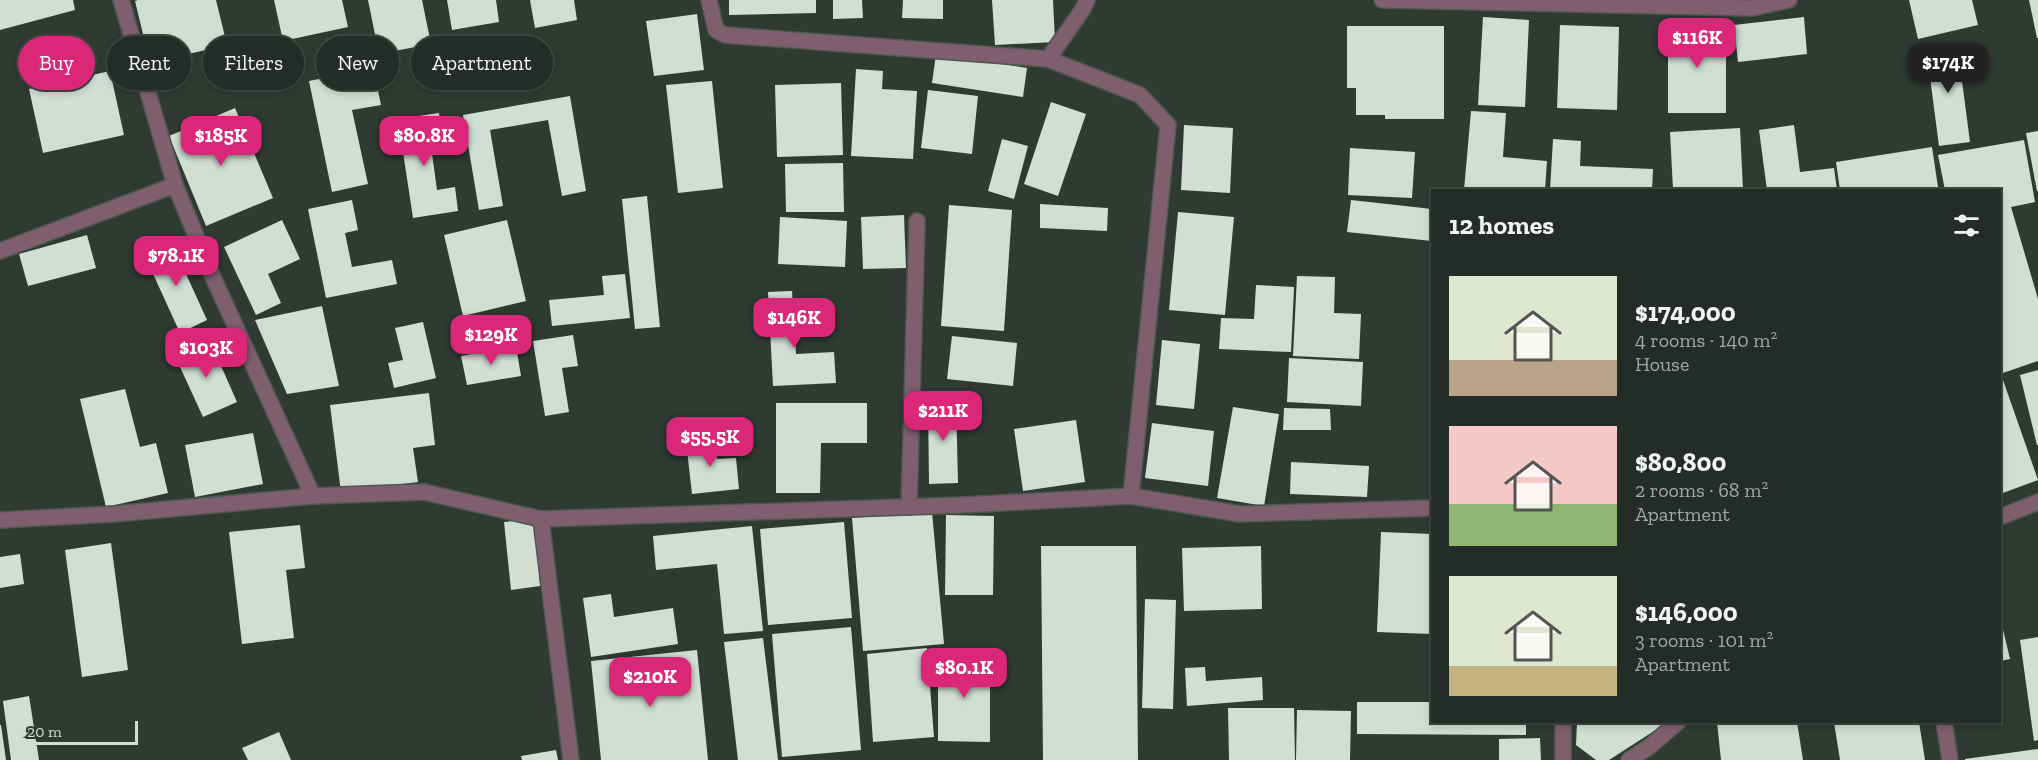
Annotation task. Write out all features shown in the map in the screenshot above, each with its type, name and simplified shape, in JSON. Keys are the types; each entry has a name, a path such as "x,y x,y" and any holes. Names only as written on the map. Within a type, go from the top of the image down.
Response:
{"street":[{"path":"121,0 175,185 212,275 313,496"},
{"path":"709,0 716,30 725,35 1048,59 1140,95 1168,125 1131,495"},
{"path":"1048,59 1087,0"},
{"path":"1382,0 1752,8 1789,0"},
{"path":"0,251 175,185"},
{"path":"909,507 917,221"},
{"path":"0,520 114,514 313,496 424,492 541,519 909,507 1131,495 1240,514 1431,508"},
{"path":"2001,518 2038,502"},
{"path":"541,519 571,760"},
{"path":"1563,723 1563,760"},
{"path":"1629,760 1649,747 1677,723"},
{"path":"1944,723 1950,760"}],"building":[{"path":"0,0 73,0 75,10 0,30"},
{"path":"216,0 225,36 203,36 203,51 191,53 191,36 143,36 135,1"},
{"path":"274,0 342,0 348,27 304,36 282,36"},
{"path":"368,0 422,0 429,36 411,36 411,48 399,50 399,36 375,36"},
{"path":"447,0 496,0 499,22 452,30"},
{"path":"530,0 574,0 577,20 535,28"},
{"path":"729,0 816,0 816,13 729,15"},
{"path":"833,0 862,0 863,18 833,19"},
{"path":"903,0 943,0 943,19 902,18"},
{"path":"992,0 1053,0 1055,42 995,45"},
{"path":"1909,0 1972,0 1978,25 1918,39"},
{"path":"2029,0 2038,0 2038,38 2037,38"},
{"path":"697,14 704,70 654,76 646,21"},
{"path":"1483,17 1529,20 1525,107 1478,105"},
{"path":"1804,17 1807,54 1738,62 1734,25"},
{"path":"1560,25 1619,27 1617,110 1557,108"},
{"path":"1668,25 1726,25 1726,113 1668,113"},
{"path":"1347,26 1444,26 1444,119 1385,119 1385,115 1356,115 1356,88 1347,88"},
{"path":"1957,43 1970,142 1939,146 1926,47"},
{"path":"936,54 1027,68 1023,97 932,83"},
{"path":"856,69 883,71 882,89 917,91 913,159 851,156"},
{"path":"107,72 107,90 114,90 124,135 43,153 29,90 95,90 95,74"},
{"path":"316,80 316,90 378,90 381,105 352,110 368,184 332,192 309,81"},
{"path":"712,81 723,188 678,193 666,85"},
{"path":"841,83 843,155 777,157 775,85"},
{"path":"928,90 978,96 972,154 921,148"},
{"path":"570,96 586,191 562,196 548,120 490,130 503,206 479,210 463,115"},
{"path":"1051,102 1086,114 1058,196 1024,184"},
{"path":"235,108 273,198 206,226 169,136"},
{"path":"1471,111 1506,113 1503,157 1547,161 1545,189 1464,189"},
{"path":"439,113 443,138 430,139 437,190 455,187 458,211 413,218 398,119"},
{"path":"1184,125 1233,128 1230,193 1181,190"},
{"path":"1794,125 1800,172 1834,168 1837,189 1767,189 1759,130"},
{"path":"1740,128 1743,189 1673,189 1670,132"},
{"path":"2038,131 2038,191 2037,191 2026,133"},
{"path":"1002,139 1028,146 1014,199 988,191"},
{"path":"1553,139 1581,141 1580,166 1653,169 1652,189 1550,189"},
{"path":"2024,140 2035,202 2011,207 2038,299 2038,361 2001,374 2001,189 1945,189 1938,155"},
{"path":"1932,147 1938,187 1840,189 1836,162"},
{"path":"1350,148 1415,152 1412,198 1348,195"},
{"path":"843,163 844,212 786,212 785,164"},
{"path":"647,196 660,327 635,329 622,199"},
{"path":"352,200 358,230 345,233 352,267 392,260 397,284 326,298 308,209"},
{"path":"1351,200 1431,209 1431,241 1347,232"},
{"path":"1040,204 1108,208 1107,231 1040,228"},
{"path":"949,205 1012,210 1004,331 941,326"},
{"path":"1178,212 1234,217 1225,315 1169,310"},
{"path":"904,215 906,268 863,269 861,217"},
{"path":"780,217 847,221 845,267 778,264"},
{"path":"282,220 300,259 268,274 281,303 256,315 224,247"},
{"path":"507,220 526,301 463,316 444,235"},
{"path":"87,235 96,268 28,286 19,254"},
{"path":"171,241 207,320 180,333 144,254"},
{"path":"625,274 630,318 552,326 549,300 604,295 602,276"},
{"path":"1297,276 1335,277 1334,313 1361,314 1359,359 1293,356"},
{"path":"1256,285 1294,287 1291,352 1219,349 1221,318 1254,319"},
{"path":"792,291 796,354 834,352 836,383 773,386 768,292"},
{"path":"322,306 339,386 287,394 255,320"},
{"path":"423,322 436,378 394,388 388,363 403,360 395,328"},
{"path":"573,335 578,366 562,368 569,412 545,416 533,341"},
{"path":"952,336 1017,343 1013,386 947,379"},
{"path":"1162,340 1200,344 1194,409 1156,405"},
{"path":"210,341 237,402 203,417 175,356"},
{"path":"516,346 521,376 467,385 461,356"},
{"path":"1289,358 1363,362 1361,406 1287,402"},
{"path":"2038,370 2038,445 2037,445 2020,375"},
{"path":"2003,380 2038,480 2001,494 2001,381"},
{"path":"125,389 140,447 156,443 168,493 106,507 80,399"},
{"path":"429,393 435,445 413,448 418,482 341,492 330,405"},
{"path":"956,400 958,483 929,484 928,401"},
{"path":"776,403 867,403 867,443 821,443 820,493 776,493"},
{"path":"1233,407 1279,414 1264,506 1217,498"},
{"path":"1284,408 1330,409 1331,430 1283,430"},
{"path":"1076,420 1085,482 1023,491 1014,429"},
{"path":"1152,423 1214,431 1208,486 1145,478"},
{"path":"253,433 263,484 195,497 185,445"},
{"path":"715,438 717,459 736,458 739,489 692,494 686,441"},
{"path":"1291,462 1369,466 1367,497 1290,494"},
{"path":"932,512 944,644 863,651 852,518"},
{"path":"946,515 994,516 993,595 945,595"},
{"path":"534,519 540,586 511,590 504,522"},
{"path":"844,522 852,618 768,625 760,529"},
{"path":"300,525 305,568 286,570 294,638 242,644 229,532"},
{"path":"752,526 763,631 724,634 717,564 656,570 653,536"},
{"path":"1381,532 1431,534 1431,634 1377,632"},
{"path":"111,543 128,670 82,677 65,550"},
{"path":"1041,546 1136,546 1138,760 1043,760"},
{"path":"1261,546 1262,609 1184,611 1182,548"},
{"path":"20,554 24,584 0,588 0,557"},
{"path":"611,594 614,617 673,608 678,644 591,657 583,598"},
{"path":"1145,599 1176,600 1173,709 1142,708"},
{"path":"2001,621 2010,659 2001,661"},
{"path":"851,627 861,750 782,757 772,634"},
{"path":"2038,637 2038,740 2034,741 2020,640"},
{"path":"763,638 778,760 738,760 724,642"},
{"path":"927,648 934,737 873,742 867,654"},
{"path":"697,650 708,760 601,760 591,661"},
{"path":"938,656 990,657 990,742 938,741"},
{"path":"1205,667 1206,681 1262,677 1263,700 1187,706 1185,668"},
{"path":"29,696 39,760 11,760 3,701"},
{"path":"1357,702 1431,702 1431,723 1526,723 1526,735 1357,734"},
{"path":"1228,708 1294,708 1295,760 1229,760"},
{"path":"1297,710 1351,711 1350,760 1296,760"},
{"path":"1577,723 1666,723 1609,760 1596,760 1576,745"},
{"path":"1717,723 1797,723 1803,760 1721,760"},
{"path":"1834,723 1919,723 1925,760 1840,760"},
{"path":"1,725 6,760 0,760"},
{"path":"279,732 291,760 248,760 242,748"},
{"path":"1540,738 1541,760 1499,760 1499,739"},
{"path":"2038,749 2038,760 1965,760 1965,759"},
{"path":"556,750 558,760 522,760 521,756"}]}
